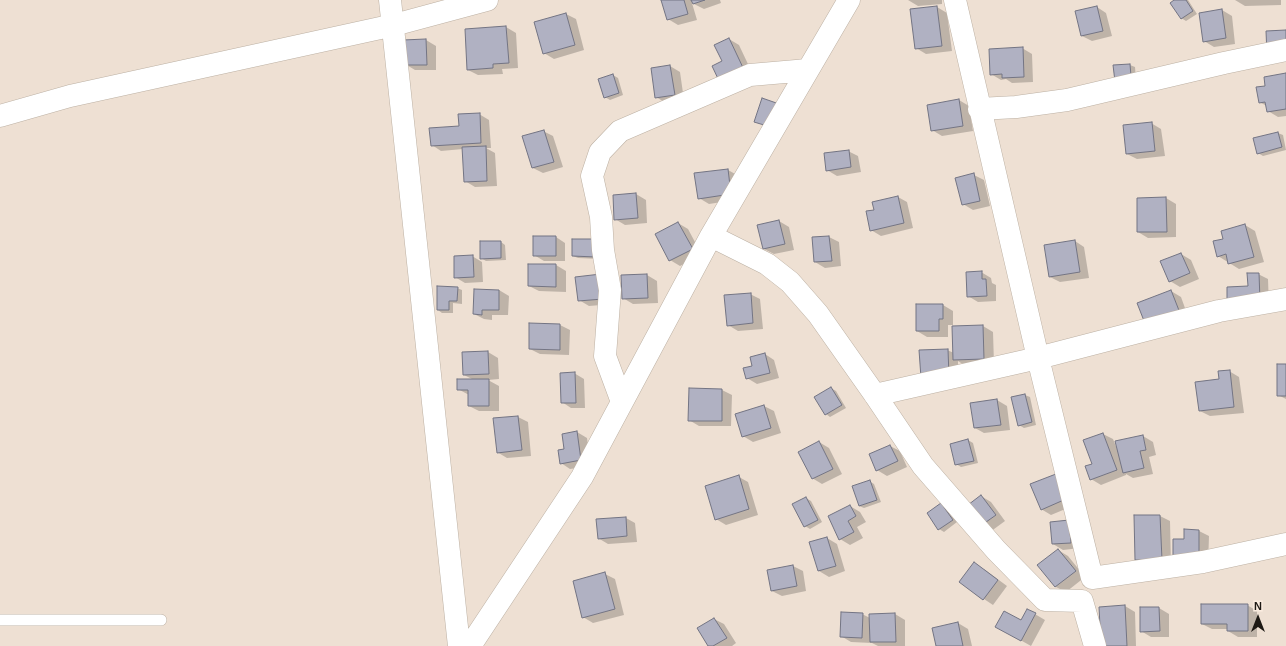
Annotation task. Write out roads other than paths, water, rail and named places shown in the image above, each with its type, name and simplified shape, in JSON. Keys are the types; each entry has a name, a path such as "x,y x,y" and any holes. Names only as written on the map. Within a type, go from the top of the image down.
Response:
{"street":[{"path":"390,0 394,25 459,646"},
{"path":"0,116 78,95 394,25 487,0"},
{"path":"470,646 582,477 711,236 849,0"},
{"path":"954,0 1038,358 1092,578 1082,601 1095,646"},
{"path":"979,109 1016,107 1067,100 1286,50"},
{"path":"622,402 605,356 610,290 603,250 601,217 592,176 600,152 620,131 750,75 808,70"},
{"path":"711,236 767,264 790,282 818,314 923,466 996,550 1045,600 1082,601"},
{"path":"875,395 1038,358 1219,311 1286,299"},
{"path":"1092,578 1203,562 1286,544"}],"lane":[{"path":"0,620 162,620"}]}
